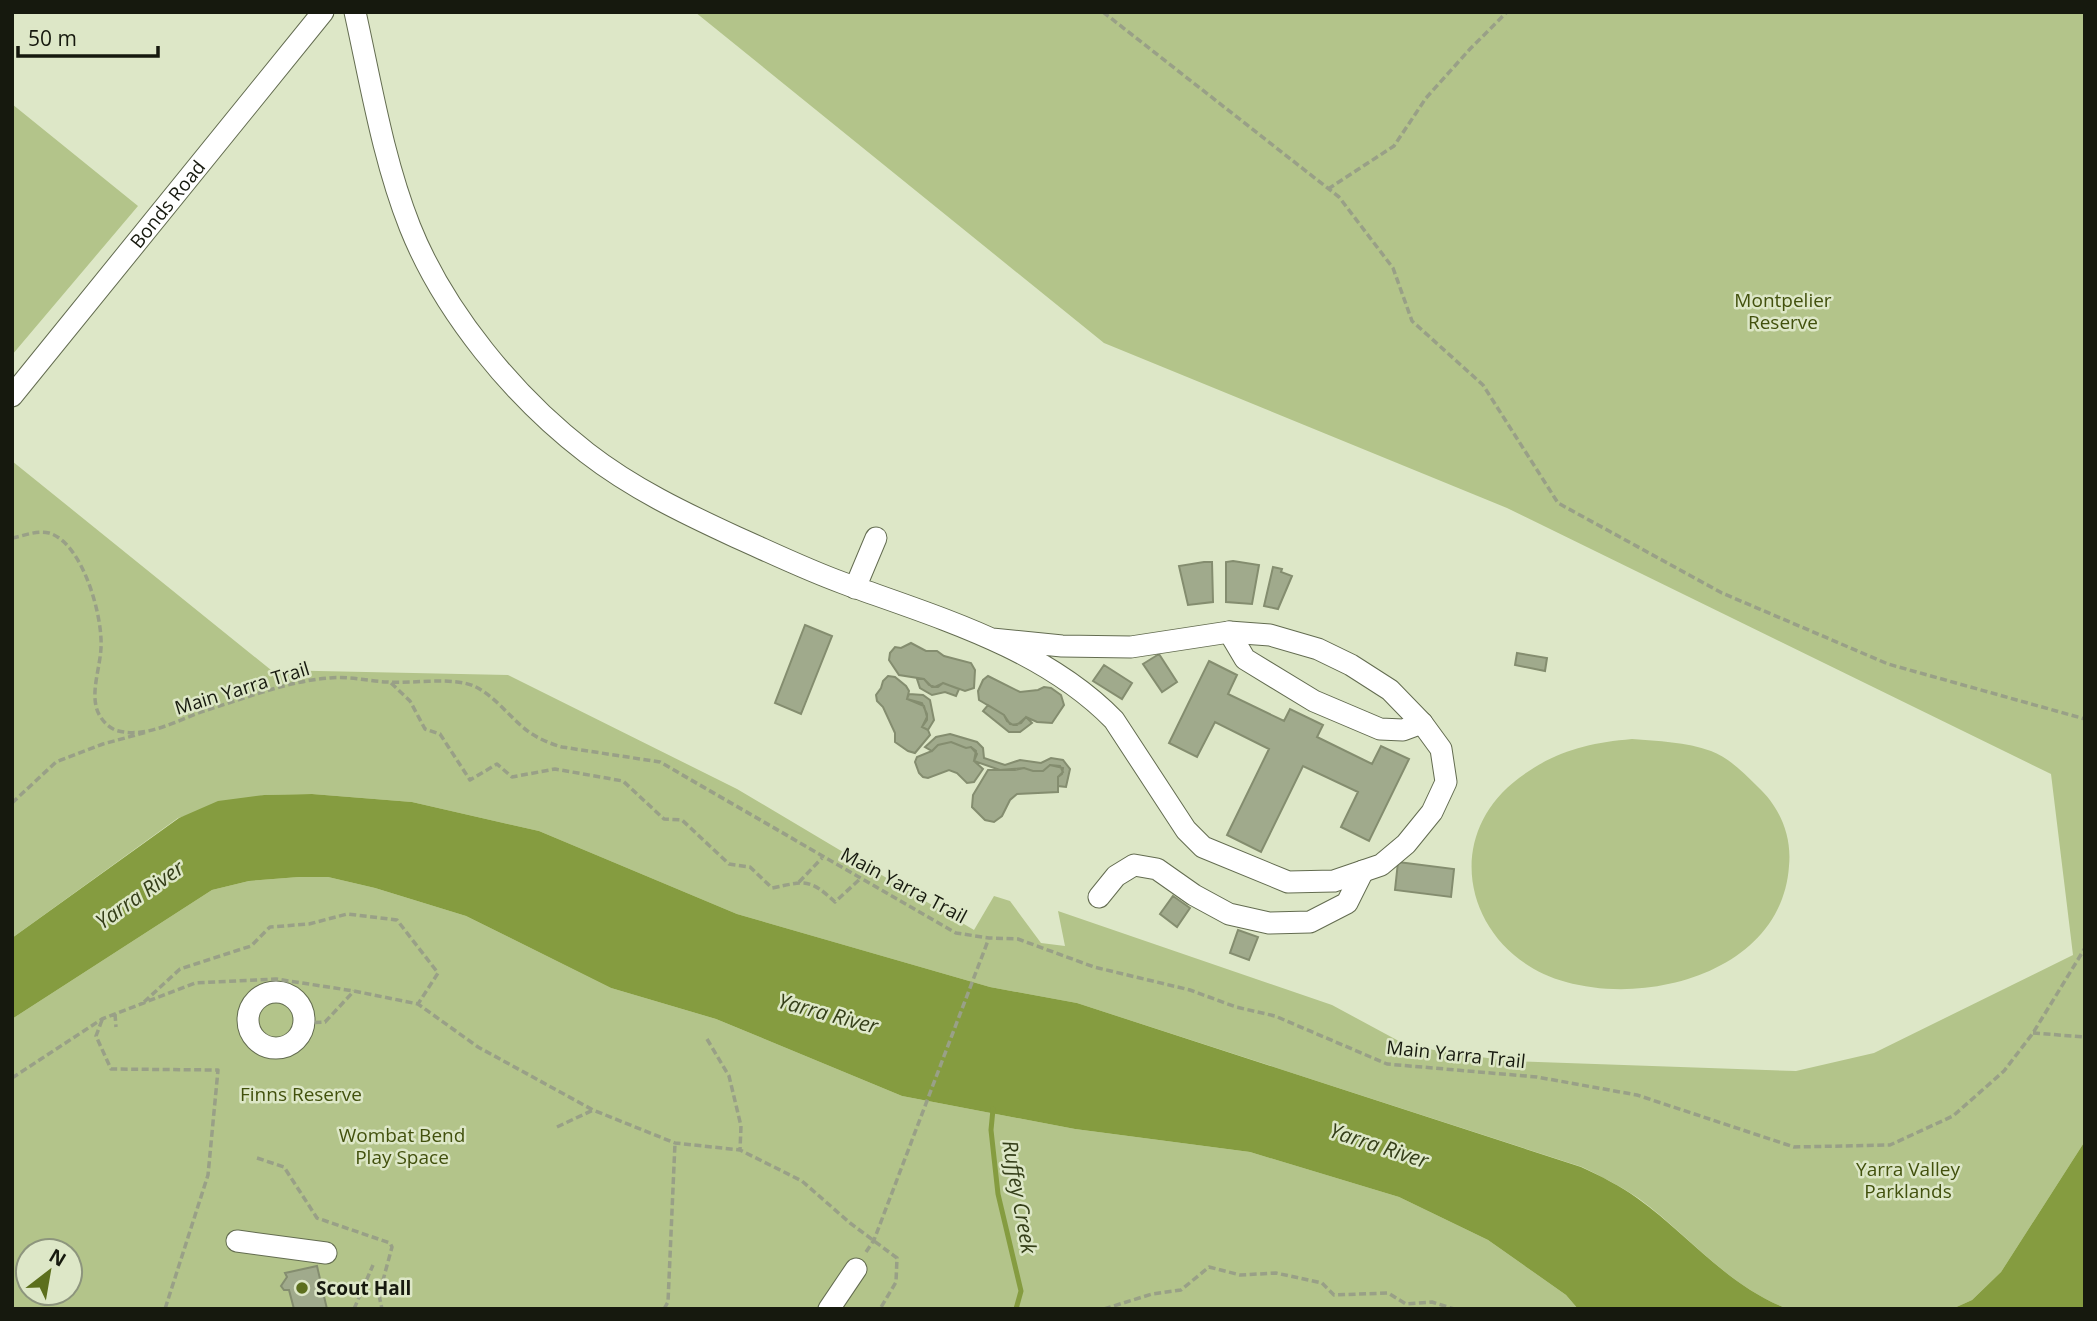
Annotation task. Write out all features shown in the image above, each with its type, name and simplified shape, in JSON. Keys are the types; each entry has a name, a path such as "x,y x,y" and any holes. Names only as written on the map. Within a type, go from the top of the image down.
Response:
{"street":[{"name":"Bonds Road","path":"12,397 323,12"},
{"path":"355,12 389,166 410,228 439,286 478,342 523,395 586,453 659,501 815,573 992,639 1055,673 1101,707 1126,735 1186,830 1203,847 1288,882 1334,881 1381,865 1406,844 1432,812 1446,782 1441,749 1422,723 1390,690 1336,657 1270,635 1228,632 1204,634 1131,648 1062,646 992,639"},
{"path":"855,588 876,538"},
{"path":"1228,632 1245,659 1279,681 1346,716 1380,729 1402,730 1422,723"},
{"path":"1099,897 1116,876 1134,865 1157,869 1194,895 1229,914 1269,923 1310,922 1347,904 1363,871"},
{"path":"237,1241 327,1253"},
{"path":"830,1309 856,1269"}],"path":[{"path":"1103,12 1339,197 1393,268 1412,321 1483,385 1558,503 1722,593 1888,664 2085,719"},
{"path":"1328,189 1394,146 1426,98 1507,12"},
{"name":"Main Yarra Trail","path":"12,538 33,533 49,533 62,541 85,574 98,611 101,646 95,693 96,707 100,718 113,729 129,732 160,728 203,711 303,682 331,677 390,682 458,682 476,687 529,733 548,743 660,762 956,933 989,939 1018,939 1094,967 1190,990 1236,1007 1275,1016 1387,1064 1537,1077 1637,1095 1794,1147 1890,1145 1953,1116 2004,1071 2033,1033 2085,948"},
{"path":"390,682 410,701 425,729 440,734 470,779 497,764 512,777 555,769 623,781 664,818 682,820 729,864 750,867 772,888 799,882 816,885 835,902 860,879"},
{"path":"12,803 56,762 103,744 160,728"},
{"path":"799,882 823,857"},
{"path":"142,1004 180,968 251,946 270,927 309,924 347,914 397,920 438,973 418,1004"},
{"path":"874,1240 989,939"},
{"path":"12,1078 102,1018 195,983 276,979 418,1004 478,1047 593,1110 675,1143 740,1150 802,1181 897,1258 896,1282 880,1309"},
{"path":"304,1023 325,1022 354,991"},
{"path":"116,1027 117,1013"},
{"path":"102,1018 96,1036 111,1069 218,1070 208,1175 165,1309"},
{"path":"2033,1033 2085,1037"},
{"path":"707,1039 729,1076 741,1126 740,1150"},
{"path":"558,1127 593,1110"},
{"path":"664,1309 668,1302 675,1143"},
{"path":"257,1158 284,1167 317,1218 390,1243 392,1247 379,1295 382,1309"},
{"path":"354,1309 373,1265"},
{"path":"1104,1309 1152,1294 1181,1290 1209,1267 1240,1275 1276,1273 1322,1283 1334,1295 1388,1293 1406,1304 1432,1302 1454,1309"}],"green space":[{"name":"Montpelier Reserve","path":"695,12 2085,12 2085,1141 2001,1272 1972,1300 1952,1309 1788,1309 1766,1299 1727,1274 1638,1198 1582,1167 1077,1003 990,987 737,914 539,831 412,802 312,794 264,795 178,818 12,938 12,461 271,670 508,675 737,789 974,930 994,896 1010,901 1041,943 1065,946 1058,911 1332,1005 1408,1046 1507,1061 1796,1071 1874,1053 2073,955 2051,774 1507,508 1104,343"},
{"path":"12,104 138,206 12,355"},
{"path":"1632,739 1682,744 1711,751 1736,766 1765,794 1783,823 1788,844 1789,866 1781,902 1763,931 1738,955 1707,972 1673,983 1636,989 1600,988 1566,982 1533,968 1506,948 1487,923 1475,894 1472,863 1477,833 1493,804 1532,769 1572,750"},
{"name":"Finns Reserve","path":"299,877 328,877 375,888 466,916 611,988 716,1019 902,1096 1075,1129 1250,1152 1399,1197 1488,1240 1566,1295 1578,1309 12,1309 12,1019 212,890 249,881"}],"water":[{"name":"Yarra River","path":"312,794 412,802 539,831 737,914 990,987 1077,1003 1581,1167 1637,1198 1727,1274 1766,1299 1788,1309 1578,1309 1566,1295 1488,1240 1399,1197 1250,1152 1075,1129 902,1096 716,1019 611,988 466,916 375,888 328,877 249,881 212,890 12,1019 12,938 179,818 218,801 264,795"},
{"path":"2085,1141 2083,1309 1952,1309 1972,1300 2001,1272"}],"building":[{"path":"1212,562 1213,602 1188,605 1179,566"},
{"path":"1226,562 1259,565 1252,604 1226,602"},
{"path":"1273,567 1292,576 1278,609 1264,606"},
{"path":"805,625 832,636 801,714 775,703"},
{"path":"911,643 926,651 937,651 944,656 971,663 975,670 974,688 965,691 943,683 935,687 924,679 899,675 889,660 890,653 895,647 901,648"},
{"path":"1517,653 1547,658 1545,671 1515,665"},
{"path":"1159,654 1177,682 1162,692 1143,664"},
{"path":"1209,661 1237,675 1228,694 1284,721 1290,709 1323,725 1317,737 1372,764 1381,746 1409,759 1369,841 1341,827 1358,792 1303,766 1261,852 1227,835 1269,749 1215,722 1197,757 1169,743"},
{"path":"1104,665 1132,683 1122,699 1093,681"},
{"path":"888,676 895,677 906,686 909,691 907,699 922,703 927,714 927,720 922,727 928,730 930,735 915,753 895,742 895,733 883,707 877,701 876,695"},
{"path":"988,676 1020,692 1051,688 1061,695 1064,705 1052,723 1037,722 1026,717 1021,723 1013,725 1004,715 979,700 978,691"},
{"path":"917,679 924,679 932,687 943,683 959,689 956,696 945,692 932,695 920,688"},
{"path":"909,694 923,695 930,700 934,720 928,730 922,727 927,717 924,706 907,699"},
{"path":"988,705 1004,715 1010,724 1017,725 1026,717 1032,723 1020,732 1009,732 983,711"},
{"path":"950,734 977,742 983,748 984,758 1005,765 1020,760 1041,763 1051,758 1063,760 1070,769 1066,787 1058,786 1058,777 1063,772 1060,766 1050,765 1043,771 1024,768 1000,770 974,761 977,754 971,747 966,748 951,742 938,745 932,751 925,747 936,737"},
{"path":"951,742 976,751 974,761 983,769 974,782 967,783 957,773 949,770 928,778 919,773 915,762 917,757 932,751 938,745"},
{"path":"1050,765 1063,768 1058,777 1058,792 1017,794 1010,800 1002,816 994,822 985,820 972,807 973,795 988,770 1024,768 1043,771"},
{"path":"1398,862 1454,869 1451,897 1395,890"},
{"path":"1173,896 1190,908 1177,927 1160,914"},
{"path":"1238,930 1258,937 1249,960 1230,953"},
{"name":"Scout Hall","path":"317,1266 327,1309 294,1309 289,1290 284,1290 281,1286 287,1277 285,1273"}],"waterway":[{"name":"Ruffey Creek","path":"993,1109 991,1130 998,1194 1021,1291 1016,1309"}],"place":[{"name":"Scout Hall","path":"302,1288"}],"park label":[{"name":"Wombat Bend Play Space","path":"402,1146"},
{"name":"Yarra Valley Parklands","path":"1908,1180"}]}
